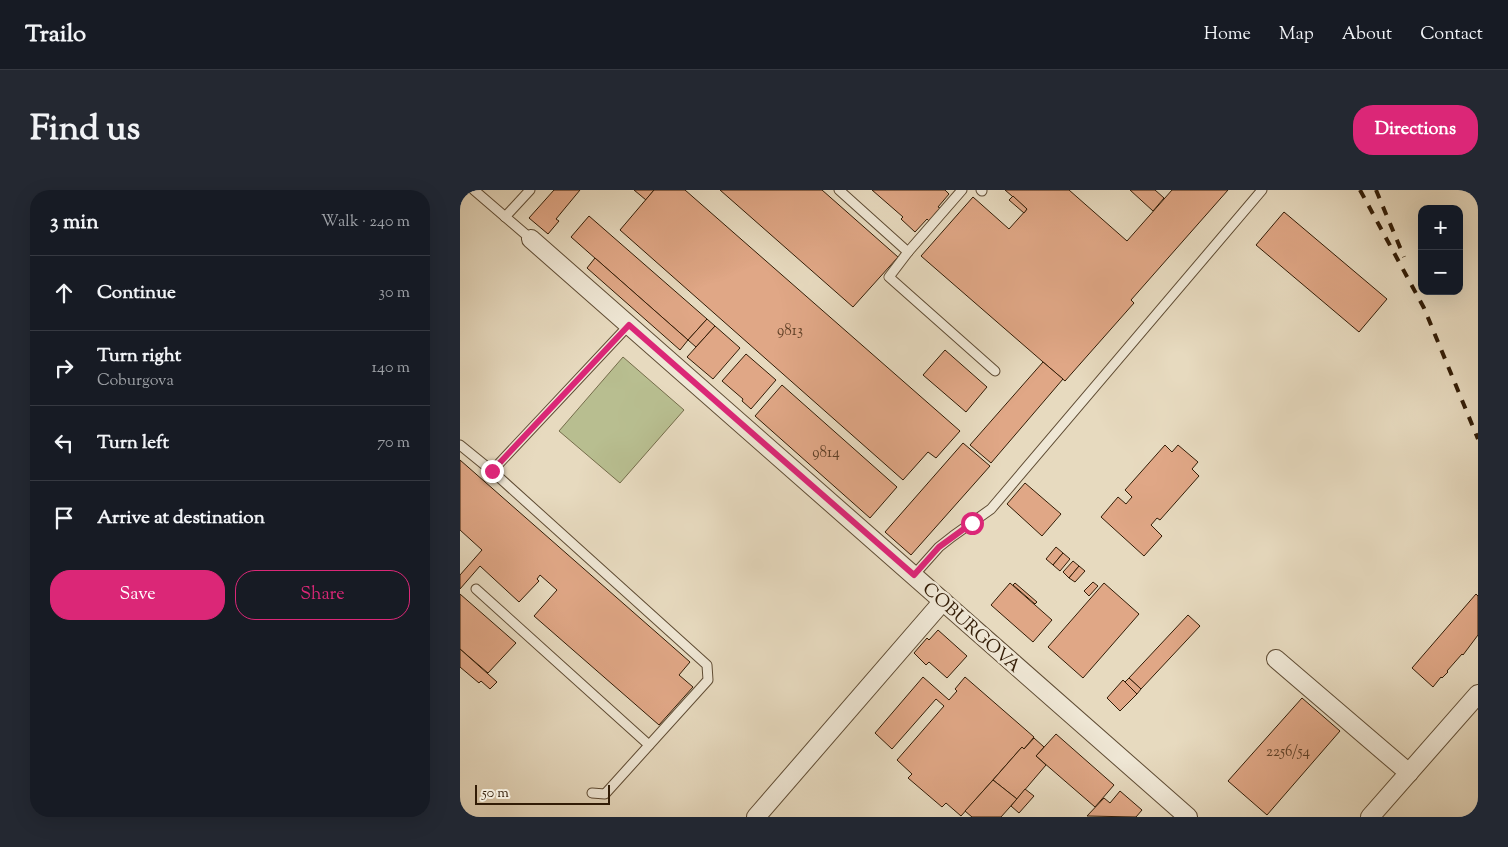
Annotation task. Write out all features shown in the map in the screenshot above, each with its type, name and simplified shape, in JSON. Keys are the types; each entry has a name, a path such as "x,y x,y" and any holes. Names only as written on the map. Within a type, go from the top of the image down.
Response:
{"street":[{"name":"COBURGOVA","path":"531,239 1188,817"},
{"path":"756,817 943,601"},
{"path":"1276,659 1409,772"},
{"path":"1370,817 1478,694"}],"lane":[{"path":"474,190 531,239"},
{"path":"505,217 530,190"},
{"path":"839,190 908,252"},
{"path":"962,190 888,277 995,371"},
{"path":"914,575 939,547 991,509 1262,190"},
{"path":"492,471 629,325"},
{"path":"460,445 492,471 707,665 708,680 605,794 592,793"},
{"path":"476,590 649,745"}],"green space":[{"path":"623,357 684,410 620,483 559,431"}],"building":[{"path":"554,190 580,190 556,219 559,221 548,234 529,218"},
{"path":"634,190 654,190 646,200"},
{"path":"654,190 685,190 960,431 936,458 928,452 903,480 620,230"},
{"path":"720,190 822,190 898,257 853,307"},
{"path":"872,190 945,190 949,194 929,221 927,219 915,232 901,219 903,217"},
{"path":"1005,190 1069,190 1127,241 1172,190 1228,190 1131,300 1134,303 1065,381 921,256 973,197 1009,229 1027,209"},
{"path":"1130,190 1155,190 1164,198 1153,211"},
{"path":"1013,196 1027,209 1024,213 1009,200"},
{"path":"1284,212 1387,299 1359,332 1256,245"},
{"path":"589,216 707,319 688,340 571,237"},
{"path":"595,258 688,340 680,350 587,268"},
{"path":"707,319 715,326 696,347 688,340"},
{"path":"715,326 740,348 713,379 687,357"},
{"path":"945,350 987,387 966,412 923,375"},
{"path":"746,354 776,380 751,409 742,401 743,399 722,381"},
{"path":"1043,362 1063,379 991,463 970,445"},
{"path":"782,385 897,487 870,518 755,416"},
{"path":"963,443 990,466 911,555 885,532"},
{"path":"1165,445 1172,452 1178,445 1198,462 1192,469 1199,476 1160,520 1157,518 1151,525 1162,536 1144,556 1101,517 1118,497 1126,504 1132,497 1125,490"},
{"path":"460,460 690,662 679,675 693,687 659,725 534,616 557,590 540,575 537,579 539,581 519,602 480,566 460,589 460,575 482,550 460,530"},
{"path":"1025,483 1061,514 1042,536 1007,504"},
{"path":"1056,547 1063,553 1053,565 1046,559"},
{"path":"1063,553 1070,559 1060,571 1053,565"},
{"path":"1073,561 1079,566 1069,578 1063,572"},
{"path":"1079,566 1085,571 1075,582 1069,578"},
{"path":"1093,582 1098,586 1089,596 1084,591"},
{"path":"1010,583 1052,620 1033,642 991,605"},
{"path":"1015,583 1037,602 1035,604 1013,585"},
{"path":"1104,583 1139,614 1083,678 1048,647"},
{"path":"460,594 516,643 488,673 460,649"},
{"path":"1476,594 1478,596 1478,635 1463,655 1433,687 1412,668"},
{"path":"1188,615 1200,626 1141,689 1129,678"},
{"path":"938,630 967,656 947,678 929,662 926,665 914,653 927,638 929,640"},
{"path":"460,649 497,682 490,689 481,681 479,683 460,667"},
{"path":"923,677 949,700 965,677 1034,737 1024,749 1022,747 961,816 946,803 942,807 908,778 912,774 897,760 944,706 936,699 892,749 875,733"},
{"path":"1129,678 1141,689 1137,694 1125,682"},
{"path":"1123,680 1137,694 1120,711 1107,698"},
{"path":"1302,698 1340,731 1267,815 1228,781"},
{"path":"1056,734 1114,785 1095,807 1036,756"},
{"path":"1034,738 1044,747 1036,756 1046,765 1017,799 993,780 1022,747 1024,749"},
{"path":"993,780 1017,799 1001,817 972,817 965,811"},
{"path":"1025,789 1034,796 1019,813 1011,806"},
{"path":"1120,791 1142,810 1136,817 1087,816 1104,798 1110,803"}],"railway":[{"path":"1360,190 1424,308 1478,439"},
{"path":"1376,190 1404,257"}],"route":[{"path":"492,471 629,325 914,575 939,547 972,523"}]}
